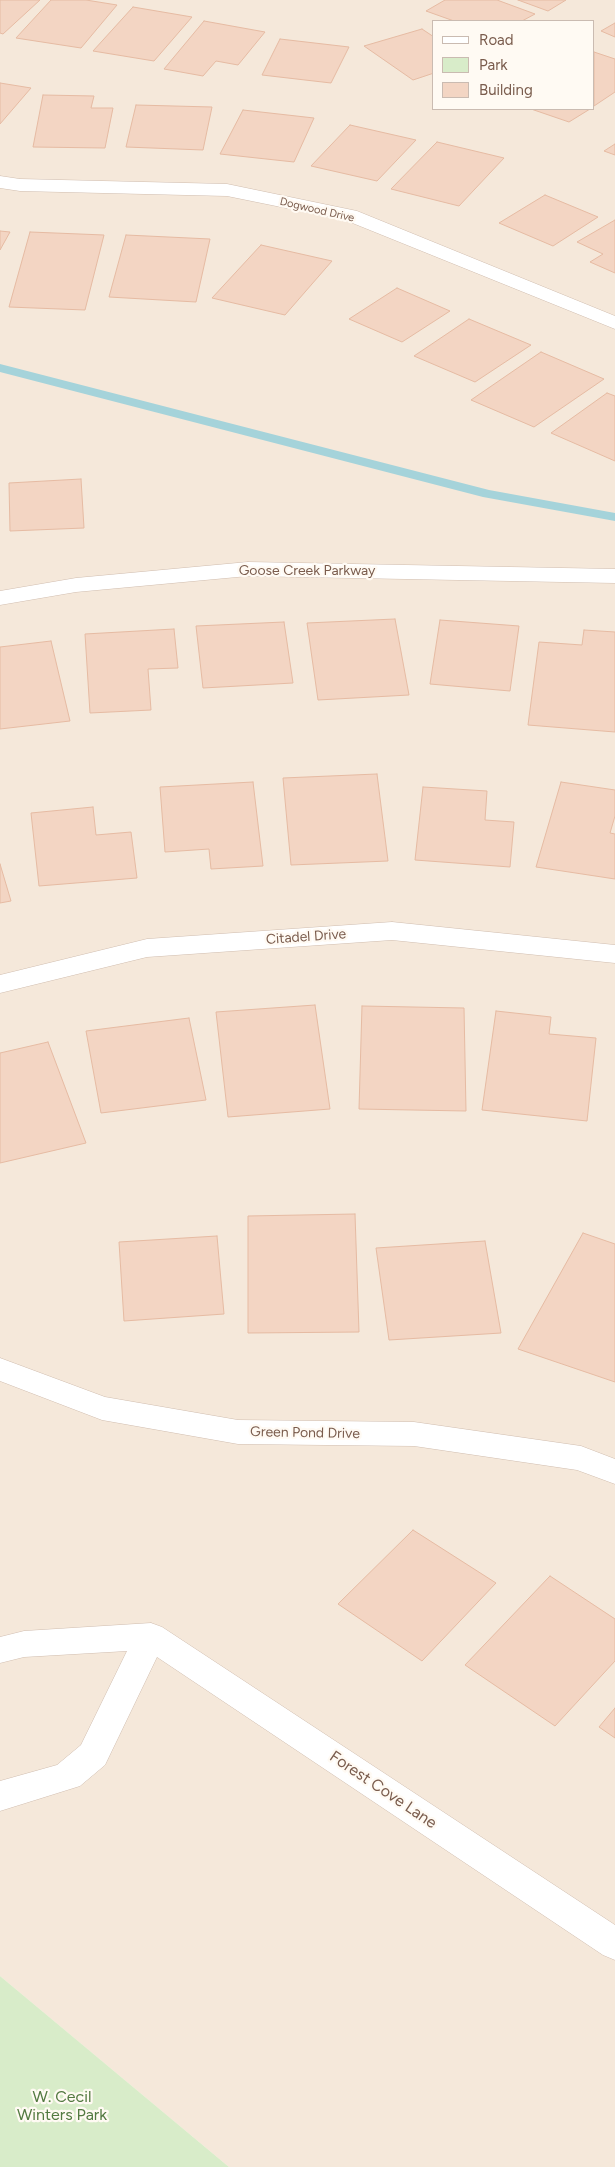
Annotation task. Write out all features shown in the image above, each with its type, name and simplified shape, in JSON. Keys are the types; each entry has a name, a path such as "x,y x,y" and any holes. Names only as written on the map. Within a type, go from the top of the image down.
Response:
{"street":[{"name":"Dogwood Drive","path":"0,182 20,185 227,190 350,215 615,322"},
{"name":"Goose Creek Parkway","path":"0,598 76,585 248,569 615,576"},
{"name":"Citadel Drive","path":"0,984 147,948 392,931 615,954"},
{"name":"Green Pond Drive","path":"0,1369 102,1408 238,1432 414,1434 581,1458 615,1472"},
{"path":"0,1650 24,1644 151,1636 92,1755 68,1776 0,1796"},
{"name":"Forest Cove Lane","path":"151,1636 615,1944"}],"shaded area":[{"path":"0,0 615,0 615,2167 229,2167 0,1976"}],"green space":[{"name":"W. Cecil Winters Park","path":"0,1976 229,2167 0,2167"}],"building":[{"path":"0,0 40,0 3,34 0,33"},
{"path":"51,0 86,0 117,5 81,48 16,38"},
{"path":"445,0 497,0 535,14 524,20 451,20 426,11"},
{"path":"518,0 566,0 548,11"},
{"path":"133,7 192,17 154,61 93,51"},
{"path":"204,21 265,32 238,65 216,61 203,76 164,69"},
{"path":"615,23 615,37 601,31"},
{"path":"422,29 432,36 432,74 413,80 364,46"},
{"path":"280,39 349,47 331,83 262,75"},
{"path":"595,52 615,59 615,92 595,105"},
{"path":"0,83 31,88 0,124"},
{"path":"43,95 94,96 91,108 113,108 105,148 33,147"},
{"path":"136,105 212,107 203,150 126,147"},
{"path":"243,110 314,118 294,162 220,154"},
{"path":"534,110 588,110 569,122"},
{"path":"350,125 416,140 377,181 311,166"},
{"path":"437,142 504,158 459,206 391,189"},
{"path":"615,144 615,155 604,151"},
{"path":"545,195 598,217 553,246 499,223"},
{"path":"615,220 615,273 590,262 603,254 577,242"},
{"path":"0,231 10,232 0,250"},
{"path":"30,232 104,235 85,310 9,307"},
{"path":"126,235 210,239 196,302 109,297"},
{"path":"261,245 332,261 285,315 212,298"},
{"path":"397,288 450,311 402,342 349,319"},
{"path":"469,319 531,345 475,382 414,356"},
{"path":"541,352 604,379 534,427 471,400"},
{"path":"607,393 615,396 615,461 551,433"},
{"path":"81,479 84,528 10,531 9,483"},
{"path":"395,619 409,695 318,700 307,623"},
{"path":"440,620 519,626 510,691 430,684"},
{"path":"284,622 293,683 203,688 196,626"},
{"path":"174,629 178,668 148,669 151,710 90,713 85,634"},
{"path":"584,630 615,632 615,732 528,725 539,642 582,645"},
{"path":"51,641 70,721 0,729 0,647"},
{"path":"377,774 388,861 291,865 283,778"},
{"path":"253,782 263,866 211,869 209,849 165,852 160,787"},
{"path":"561,782 615,790 615,816 610,833 615,834 615,879 536,867"},
{"path":"423,787 487,791 485,820 514,822 510,867 415,860"},
{"path":"93,807 96,835 131,832 137,878 39,886 31,813"},
{"path":"0,864 11,901 0,903"},
{"path":"315,1005 330,1109 228,1117 216,1012"},
{"path":"362,1006 464,1008 466,1111 359,1109"},
{"path":"496,1011 551,1017 549,1034 596,1038 587,1121 482,1110"},
{"path":"189,1018 206,1100 101,1113 86,1031"},
{"path":"48,1042 86,1143 0,1163 0,1053"},
{"path":"355,1214 359,1332 248,1333 248,1216"},
{"path":"583,1233 615,1244 615,1382 518,1349"},
{"path":"217,1236 224,1314 124,1321 119,1242"},
{"path":"485,1241 501,1333 389,1340 376,1248"},
{"path":"413,1530 496,1583 422,1661 338,1604"},
{"path":"550,1576 615,1619 615,1661 555,1726 465,1665"},
{"path":"615,1708 615,1738 599,1727"}],"waterway":[{"path":"0,368 488,494 615,517"}]}
